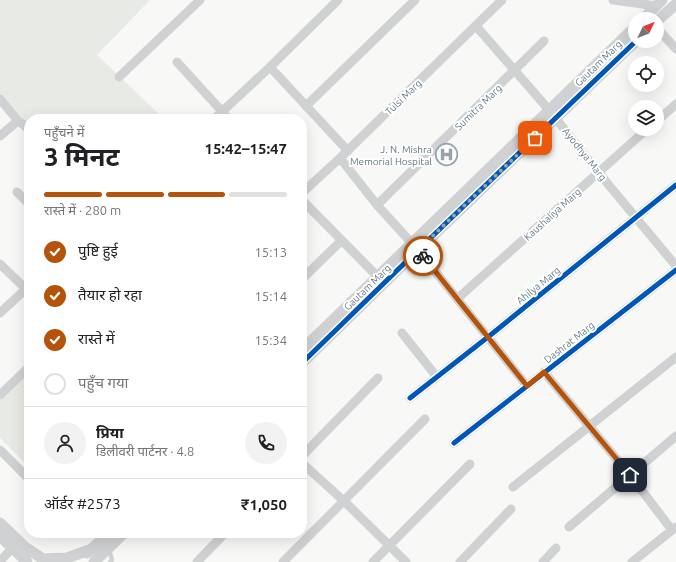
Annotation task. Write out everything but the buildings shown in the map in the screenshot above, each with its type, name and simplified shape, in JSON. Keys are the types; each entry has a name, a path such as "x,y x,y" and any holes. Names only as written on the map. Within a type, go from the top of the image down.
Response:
{"street":[{"path":"119,76 200,0"},
{"path":"220,114 338,0"},
{"path":"306,106 414,0"},
{"name":"Tulsi Marg","path":"307,188 502,0"},
{"path":"612,0 660,3"},
{"path":"650,12 660,3"},
{"path":"664,15 676,4"},
{"name":"Ayodhya Marg","path":"476,26 553,114 598,172 676,266"},
{"name":"Gautam Marg","path":"553,114 628,34"},
{"path":"664,36 676,49"},
{"name":"Sumitra Marg","path":"377,205 544,41"},
{"name":"Gautam Marg","path":"307,358 415,247 553,114 628,48"},
{"path":"177,62 222,112"},
{"path":"270,67 348,150"},
{"path":"0,99 18,121 24,126"},
{"path":"664,115 676,104"},
{"path":"0,136 18,121"},
{"name":"Kaushaliya Marg","path":"457,299 639,136"},
{"path":"340,158 377,205 415,247 527,386"},
{"name":"Ahilya Marg","path":"410,398 676,185"},
{"path":"17,192 24,199"},
{"path":"307,205 378,277"},
{"path":"307,274 341,241"},
{"name":"Gautam Marg","path":"307,345 378,277 415,247"},
{"path":"0,264 24,284"},
{"name":"Dashrat Marg","path":"454,443 676,270"},
{"path":"0,312 24,291"},
{"path":"402,333 436,376"},
{"path":"513,487 676,357"},
{"path":"0,395 24,372"},
{"path":"544,372 674,528 632,562"},
{"path":"307,451 378,378"},
{"path":"284,562 425,419"},
{"path":"569,527 676,436"},
{"path":"0,450 24,474"},
{"path":"373,562 470,464"},
{"path":"307,468 344,501 406,562"},
{"path":"460,562 511,509"},
{"path":"0,523 27,562"},
{"path":"0,536 19,550 41,562"},
{"path":"95,557 106,538"},
{"path":"78,562 95,557 119,538"},
{"path":"197,562 221,538"},
{"path":"543,562 556,548"},
{"path":"19,550 43,559 95,557"},
{"path":"0,561 19,550"}],"lane":[{"path":"108,548 112,560 110,562"}],"shaded area":[{"path":"0,0 150,0 97,55 159,114 24,114 24,121 0,97"},
{"path":"24,375 24,462 0,438 0,401"}],"cycle path":[{"path":"307,358 629,48"},
{"path":"410,398 676,185"},
{"path":"454,443 676,270"}],"way so far":[{"path":"423,256 418,250 535,138"}],"place":[{"name":"J. N. Mishra Memorial Hospital","path":"447,155"}],"route":[{"path":"423,256 527,386 544,372 630,475"}]}
